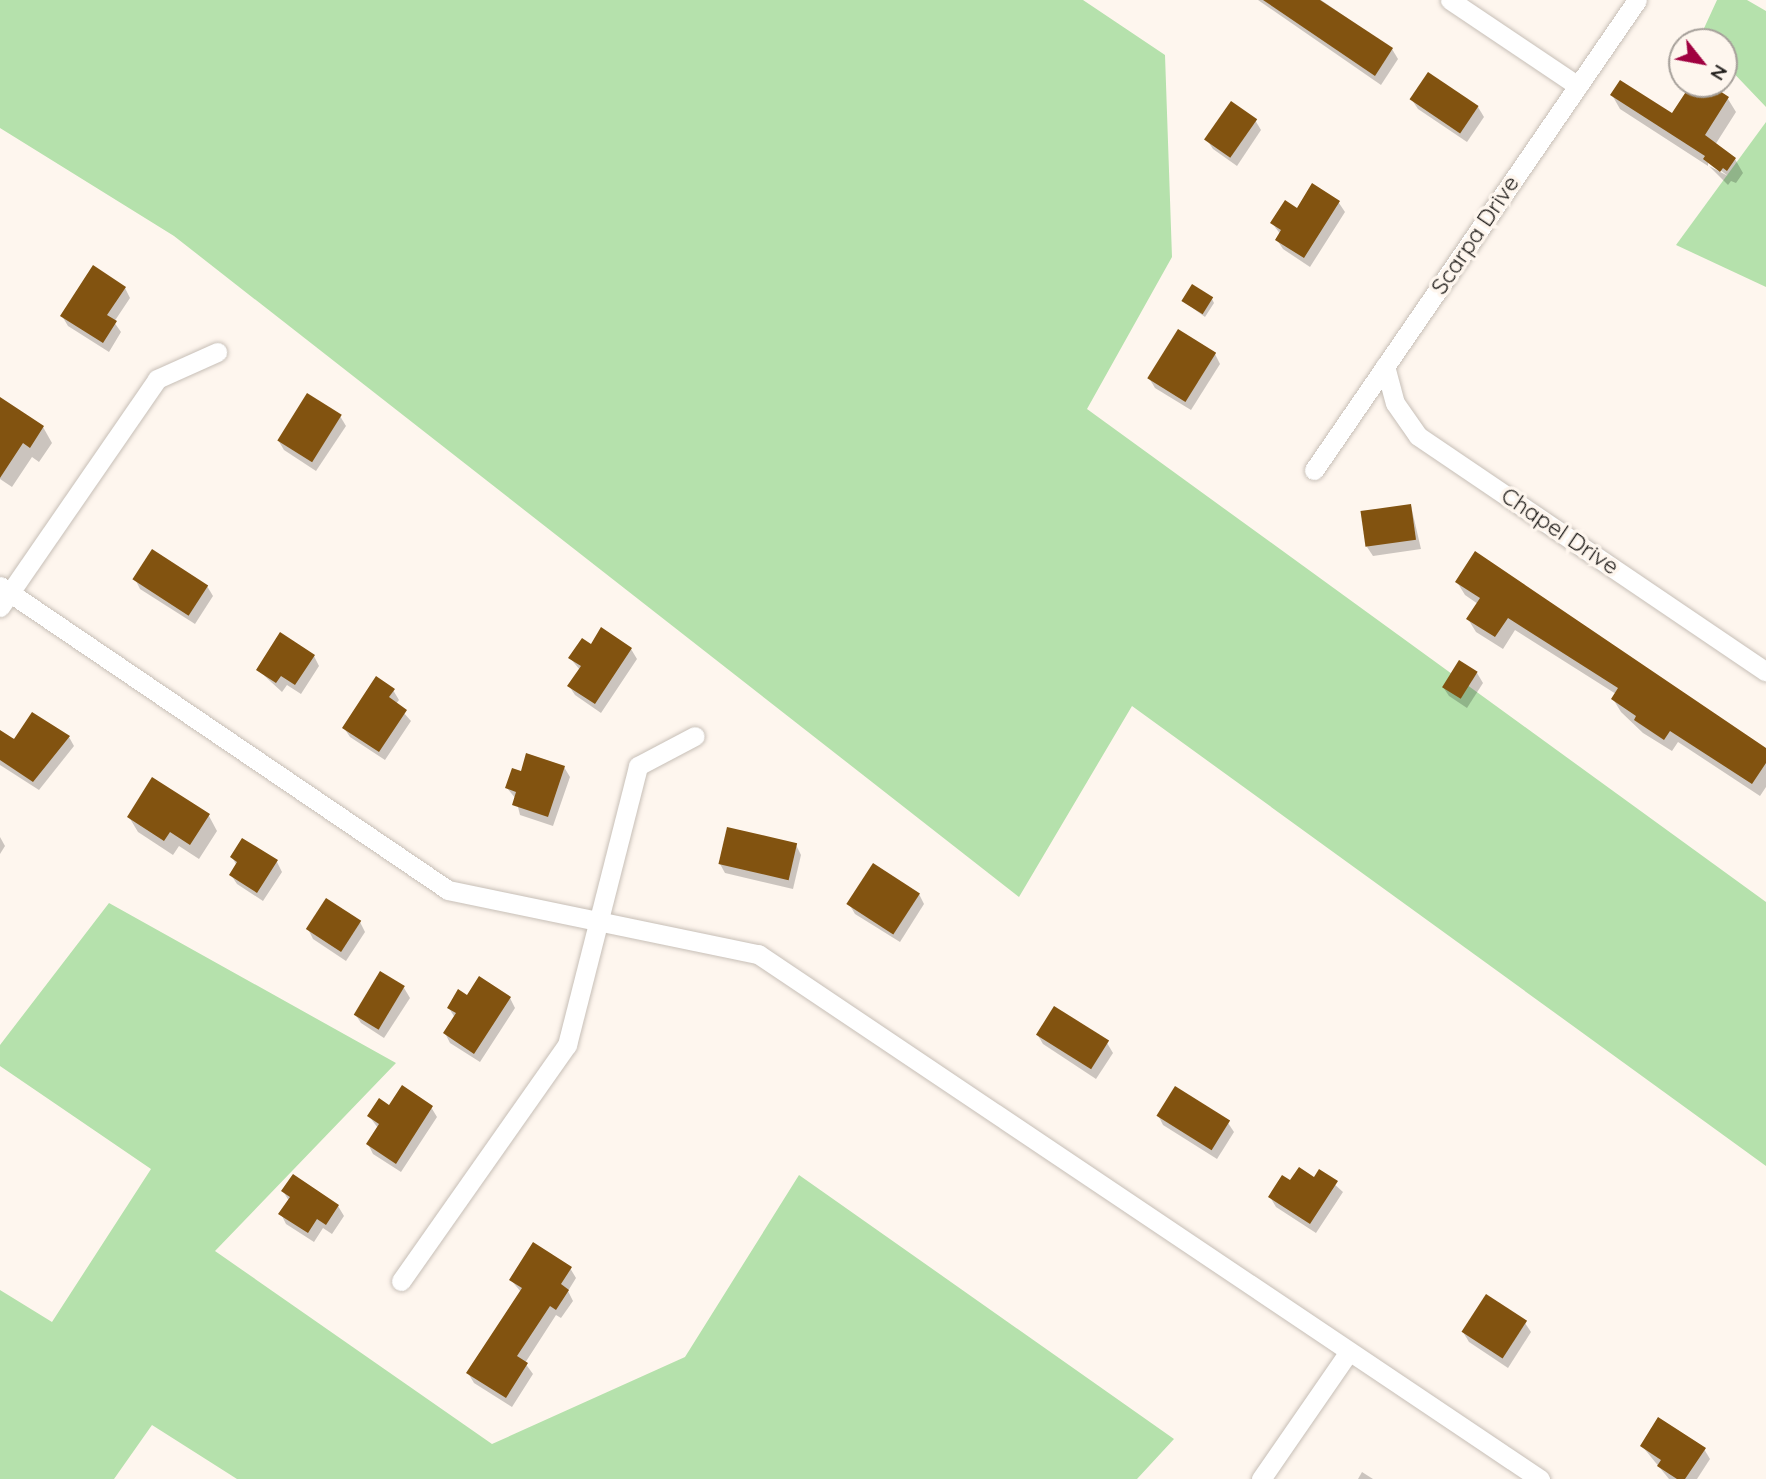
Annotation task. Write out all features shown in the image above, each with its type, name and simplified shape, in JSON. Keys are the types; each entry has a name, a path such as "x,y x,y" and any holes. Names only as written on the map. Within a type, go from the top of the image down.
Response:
{"street":[{"path":"1450,0 1578,86"},
{"name":"Scarpa Drive","path":"1314,470 1637,0"},
{"path":"217,352 157,379 3,595 447,890 758,954 1348,1353 1540,1479"},
{"name":"Chapel Drive","path":"1385,366 1395,403 1418,436 1766,671"},
{"path":"401,1282 568,1045 639,766 695,736"},
{"path":"1261,1479 1348,1353"}],"green space":[{"path":"0,0 1083,0 1165,55 1172,257 1087,409 1766,902 1766,1166 1132,706 1019,897 174,236 0,128"},
{"path":"1717,0 1747,0 1766,11 1766,107 1738,78 1738,28 1704,28"},
{"path":"1766,122 1766,287 1676,245"},
{"path":"109,903 396,1063 215,1251 492,1444 685,1357 799,1175 1174,1439 1137,1479 237,1479 152,1425 114,1479 0,1479 0,1290 52,1322 151,1169 0,1066 0,1045"}],"building":[{"path":"1263,0 1320,0 1393,48 1375,76"},
{"path":"1428,72 1479,106 1460,133 1410,99"},
{"path":"1620,80 1672,113 1682,98 1728,98 1705,135 1736,158 1727,171 1723,168 1720,172 1703,159 1705,156 1610,95"},
{"path":"1231,101 1257,119 1230,158 1204,140"},
{"path":"1312,183 1340,201 1304,258 1275,240 1281,230 1270,223 1285,200 1297,208"},
{"path":"93,265 126,287 107,315 117,321 103,343 60,316"},
{"path":"1192,284 1213,297 1203,314 1181,301"},
{"path":"1178,329 1216,353 1185,402 1147,378"},
{"path":"307,393 342,415 312,462 277,440"},
{"path":"0,397 44,426 30,448 23,443 0,478"},
{"path":"1411,504 1416,540 1366,547 1360,511"},
{"path":"152,549 208,585 189,616 132,579"},
{"path":"1475,551 1766,748 1766,763 1752,784 1670,731 1664,740 1634,720 1636,716 1611,699 1618,688 1508,618 1495,637 1466,619 1480,598 1455,582"},
{"path":"601,627 632,648 595,704 567,686 581,666 568,658 582,638 591,644"},
{"path":"280,632 315,655 295,685 281,676 276,683 256,670"},
{"path":"1459,660 1478,672 1461,699 1442,687"},
{"path":"376,676 395,689 389,697 407,710 379,752 342,728"},
{"path":"32,712 70,736 33,782 0,760 0,730 14,739"},
{"path":"526,753 565,766 548,817 512,805 516,792 505,788 512,768 521,771"},
{"path":"152,777 210,814 190,845 170,832 164,841 127,817"},
{"path":"727,827 797,843 789,880 718,864"},
{"path":"242,838 278,860 257,893 229,875 237,862 230,857"},
{"path":"873,863 920,893 893,935 846,904"},
{"path":"326,898 361,921 341,952 306,929"},
{"path":"380,971 405,986 379,1030 354,1015"},
{"path":"479,976 511,997 474,1054 443,1033 456,1013 447,1008 458,989 467,995"},
{"path":"1054,1006 1109,1040 1091,1069 1036,1035"},
{"path":"402,1085 433,1106 396,1164 366,1144 379,1124 367,1116 379,1098 389,1105"},
{"path":"1175,1086 1230,1120 1212,1150 1156,1116"},
{"path":"1299,1167 1314,1177 1319,1169 1338,1181 1310,1224 1268,1197 1282,1175 1290,1180"},
{"path":"293,1174 339,1205 326,1225 317,1219 308,1233 278,1214 290,1197 281,1191"},
{"path":"533,1242 572,1267 561,1284 569,1290 556,1310 550,1306 517,1356 528,1363 506,1398 466,1373 522,1288 509,1280"},
{"path":"1486,1294 1527,1321 1503,1358 1461,1332"},
{"path":"1658,1417 1706,1448 1685,1479 1677,1479 1657,1466 1661,1460 1640,1446"}]}
